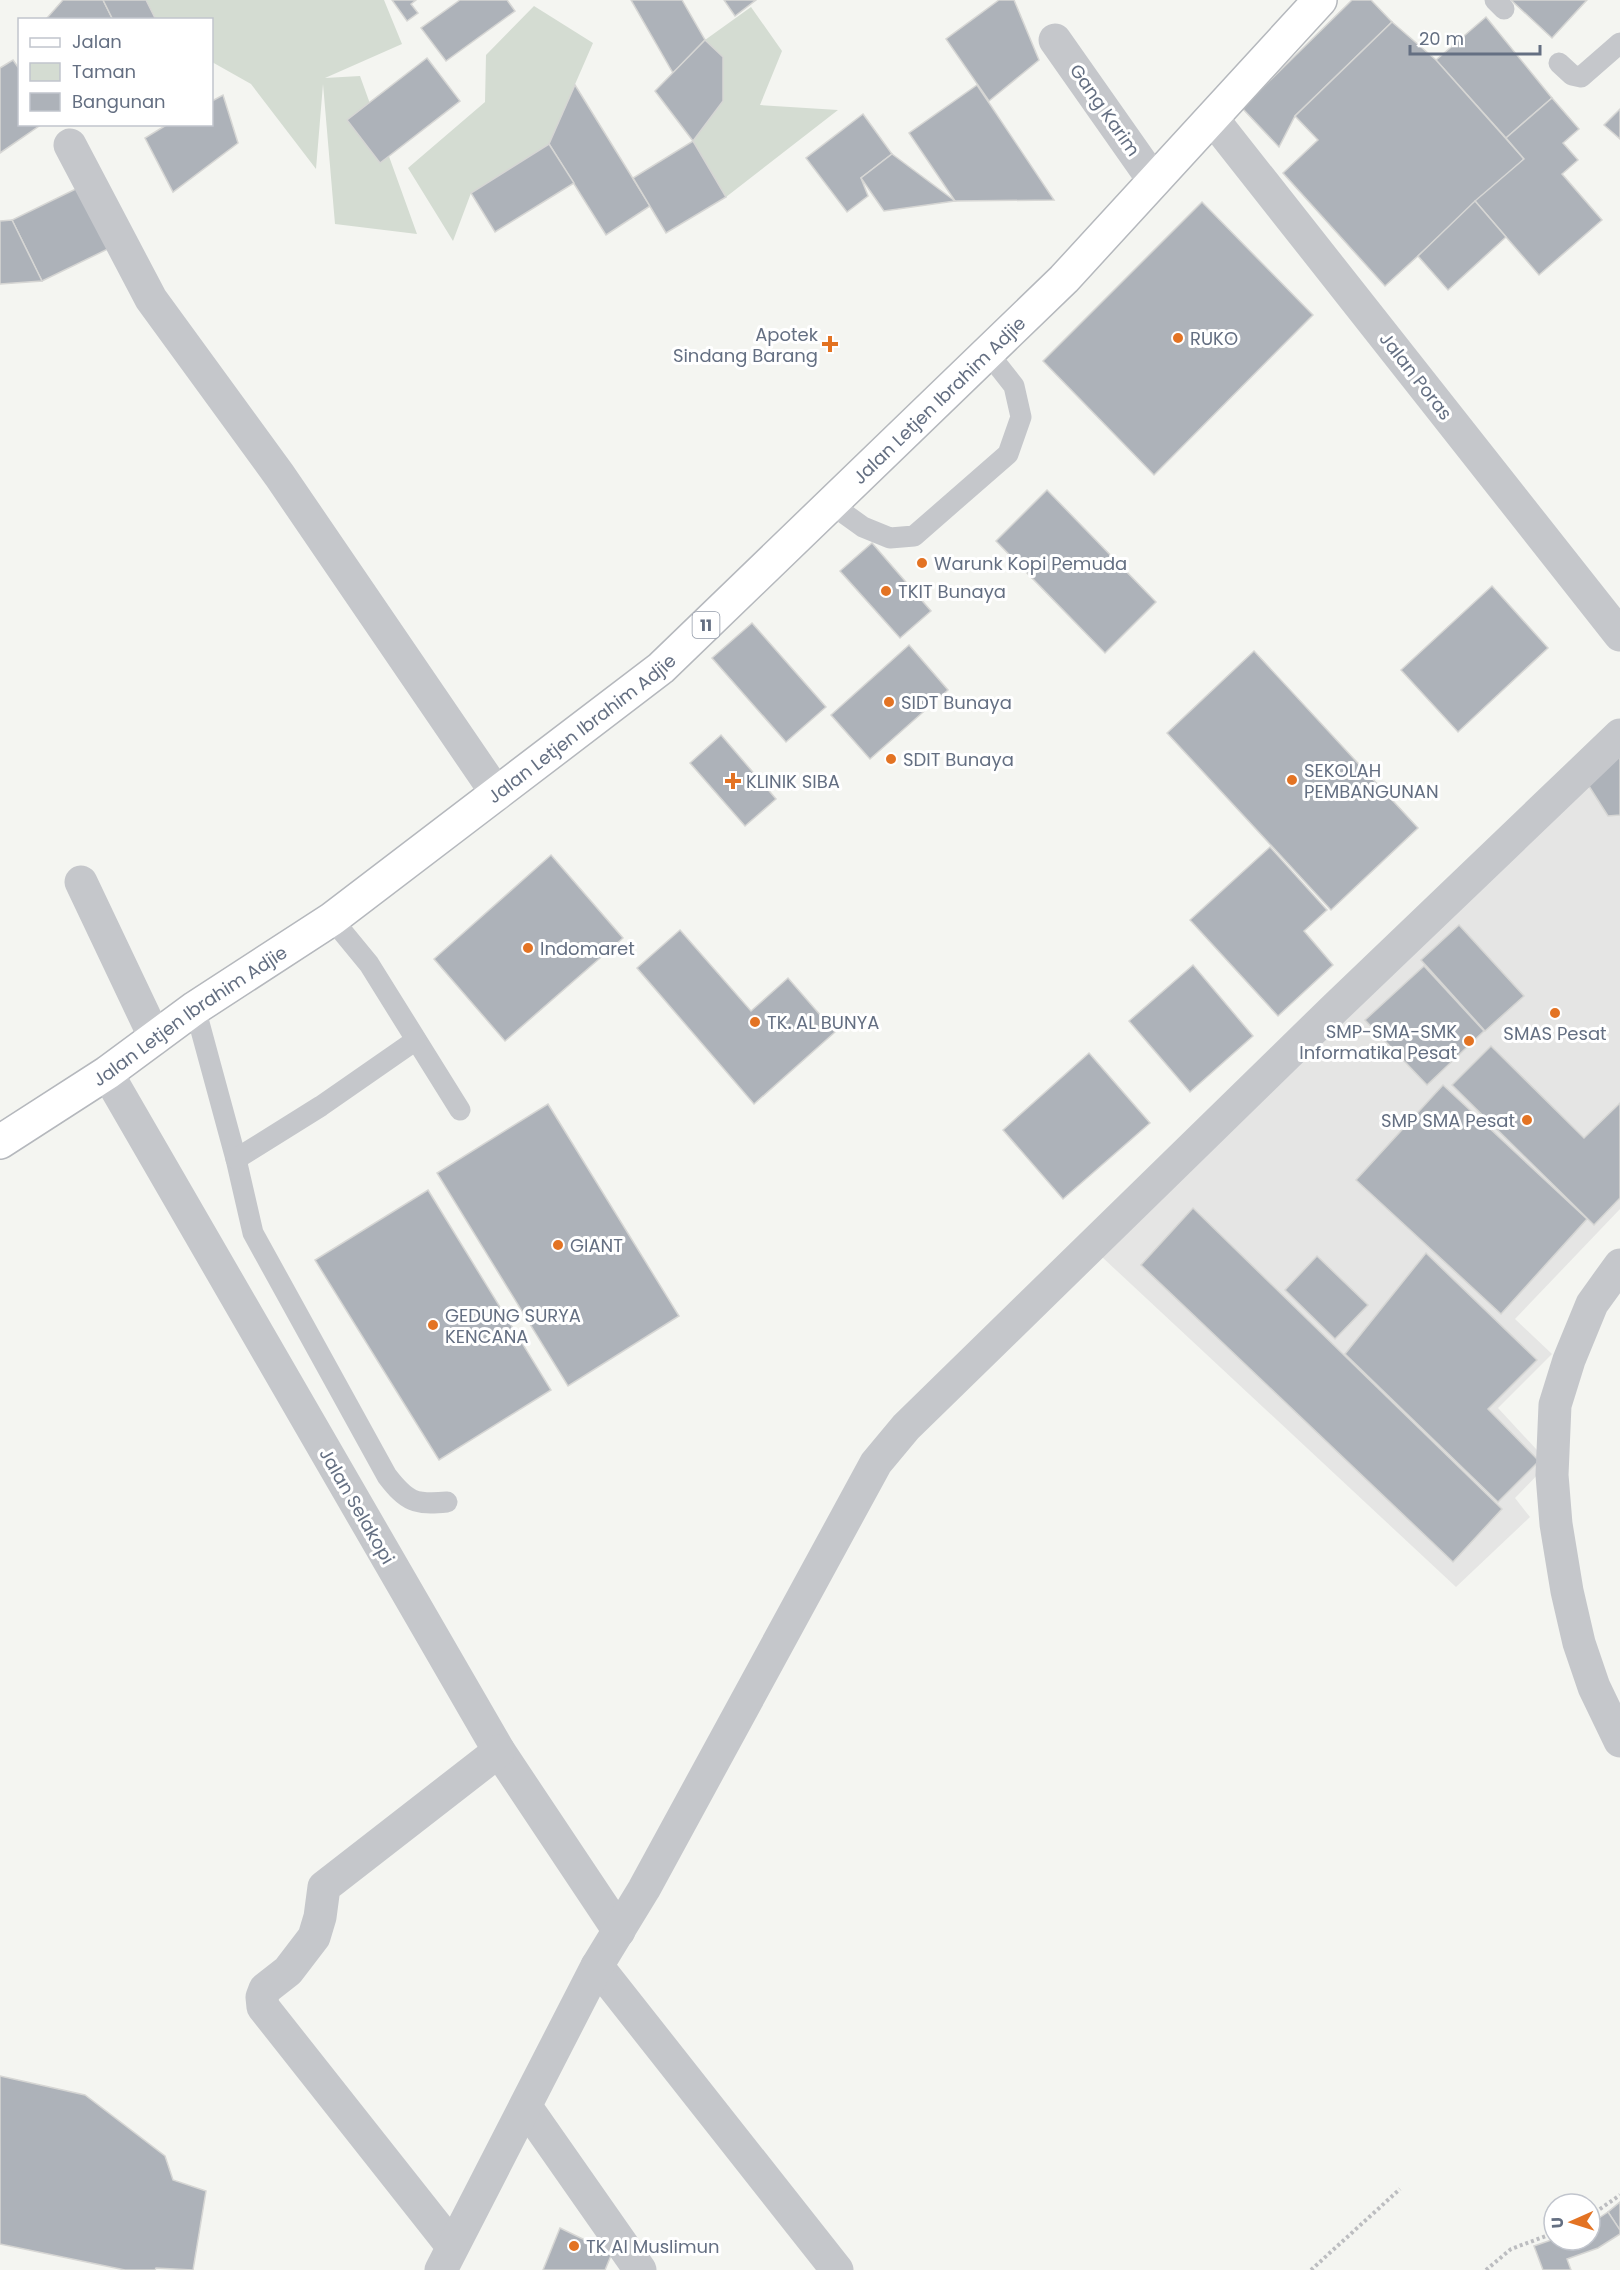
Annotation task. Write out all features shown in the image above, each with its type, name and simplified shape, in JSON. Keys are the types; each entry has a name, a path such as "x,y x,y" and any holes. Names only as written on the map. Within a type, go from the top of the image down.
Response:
{"main road":[{"name":"Jalan Letjen Ibrahim Adjie","path":"0,1142 107,1073 195,1008 332,919 661,668 1064,279 1320,0"}],"street":[{"name":"Gang Karim","path":"1055,40 1154,181"},
{"name":"Jalan Poras","path":"1212,118 1620,635"},
{"path":"70,145 151,299 280,476 497,794"},
{"path":"499,1751 324,1887 320,1917 314,1937 288,1971 265,1989 262,1997 263,2007 447,2258 597,1966 752,1694 876,1463 906,1426 1335,1008 1620,735"},
{"path":"81,882 155,1038"},
{"name":"Jalan Selakopi","path":"107,1073 499,1751 619,1931"},
{"path":"1620,1265 1592,1304 1569,1360 1555,1405 1552,1475 1557,1535 1579,1643 1594,1687 1620,1741"},
{"path":"597,1966 837,2270"},
{"path":"526,2107 640,2270"}],"lane":[{"path":"1559,63 1572,75 1581,77 1620,43"},
{"path":"831,504 863,527 890,538 914,536 1008,454 1021,417 1014,386 988,353"},
{"path":"332,919 369,964 460,1110"},
{"path":"195,1008 236,1159 253,1233 387,1476 401,1495 424,1504 447,1502"},
{"path":"236,1159 321,1106 416,1040"}],"path":[{"path":"1311,2270 1400,2189"},
{"path":"1602,2208 1620,2195"},
{"path":"1486,2270 1510,2249 1542,2237"}],"shaded area":[{"name":"SMP-SMA-SMK Informatika Pesat","path":"1620,740 1620,1209 1515,1319 1552,1354 1498,1408 1549,1463 1515,1498 1530,1517 1456,1587 1102,1257"}],"green space":[{"path":"145,0 384,0 402,44 325,78 360,76 417,234 335,224 323,84 316,169 251,84 213,63 213,18 153,18"},
{"path":"534,6 593,43 549,144 471,193 453,241 408,168 485,102 486,55"},
{"path":"751,7 782,51 760,105 838,110 726,197 693,141 723,101 705,40"}],"building":[{"path":"63,0 103,0 112,18 47,18"},
{"path":"103,0 146,0 155,18 112,18"},
{"path":"392,0 416,0 411,4 418,13 407,21"},
{"path":"460,0 507,0 515,11 446,61 421,28"},
{"path":"631,0 682,0 705,40 673,73"},
{"path":"724,0 756,0 735,16"},
{"path":"999,0 1014,0 1039,60 989,101 946,39"},
{"path":"1352,0 1371,0 1392,22 1295,116 1279,147 1242,108"},
{"path":"1511,0 1587,0 1552,38"},
{"path":"1486,17 1552,98 1506,138 1436,60"},
{"path":"1392,22 1436,60 1524,159 1385,286 1283,173 1318,140 1295,116"},
{"path":"705,40 723,57 723,101 693,141 655,91"},
{"path":"427,58 460,101 380,163 347,120"},
{"path":"13,60 18,67 18,126 39,126 0,153 0,68"},
{"path":"575,85 650,206 606,235 549,144"},
{"path":"977,85 1054,200 955,201 909,133"},
{"path":"223,95 238,143 173,192 145,138 165,126 213,126 213,100"},
{"path":"1552,98 1579,129 1563,143 1578,160 1562,174 1602,220 1539,275 1475,201 1524,159 1506,138"},
{"path":"1620,109 1620,139 1604,125"},
{"path":"863,114 892,154 861,178 868,196 847,212 806,158"},
{"path":"693,141 726,197 666,233 633,178"},
{"path":"549,144 574,183 495,232 471,193"},
{"path":"892,154 955,201 884,211 861,178"},
{"path":"86,184 116,245 42,281 12,220"},
{"path":"1475,201 1506,237 1448,290 1418,256"},
{"name":"RUKO","path":"1202,202 1313,315 1154,475 1043,361"},
{"path":"12,220 42,281 0,284 0,221"},
{"path":"1047,490 1156,602 1105,653 996,541"},
{"name":"TKIT Bunaya","path":"872,543 931,611 900,638 840,571"},
{"path":"1492,586 1548,648 1458,732 1401,670"},
{"path":"752,623 826,707 786,742 712,658"},
{"name":"SIDT Bunaya","path":"909,645 948,690 870,759 831,715"},
{"name":"SEKOLAH PEMBANGUNAN","path":"1254,651 1418,828 1331,910 1167,733"},
{"name":"KLINIK SIBA","path":"721,735 776,799 745,826 690,763"},
{"path":"1620,744 1620,815 1608,816 1587,783"},
{"path":"1270,847 1327,910 1304,931 1333,965 1278,1016 1190,920"},
{"name":"Indomaret","path":"551,855 623,938 505,1041 434,959"},
{"path":"1459,925 1524,996 1485,1031 1421,960"},
{"name":"TK. AL BUNYA","path":"680,930 751,1011 788,978 835,1032 754,1104 637,968"},
{"path":"1193,965 1253,1036 1190,1092 1129,1021"},
{"path":"1424,966 1484,1031 1427,1085 1365,1020"},
{"name":"SMP SMA Pesat","path":"1491,1046 1584,1138 1620,1103 1620,1198 1594,1225 1452,1085"},
{"path":"1089,1053 1150,1123 1063,1199 1003,1130"},
{"path":"1443,1085 1587,1219 1501,1314 1356,1180"},
{"name":"GIANT","path":"548,1104 679,1316 568,1386 437,1173"},
{"name":"GEDUNG SURYA KENCANA","path":"428,1190 551,1390 439,1460 315,1260"},
{"path":"1193,1208 1502,1509 1453,1562 1141,1265"},
{"path":"1426,1253 1537,1360 1488,1409 1539,1461 1498,1502 1345,1354"},
{"path":"1317,1256 1368,1305 1335,1339 1285,1290"},
{"path":"0,2076 85,2095 165,2156 173,2180 206,2191 193,2270 156,2268 155,2270 125,2270 0,2244"},
{"path":"1620,2202 1620,2230 1608,2212"},
{"path":"1608,2212 1620,2230 1620,2234 1602,2245 1602,2216"},
{"name":"TK Al Muslimun","path":"560,2228 612,2253 605,2270 543,2270"},
{"path":"1542,2243 1542,2252 1587,2252 1567,2259 1571,2270 1543,2270 1534,2246"}],"place":[{"name":"RUKO","path":"1178,338"},
{"name":"Apotek Sindang Barang","path":"830,344"},
{"name":"Warunk Kopi Pemuda","path":"922,563"},
{"name":"TKIT Bunaya","path":"886,591"},
{"name":"SIDT Bunaya","path":"889,702"},
{"name":"SDIT Bunaya","path":"891,759"},
{"name":"SEKOLAH PEMBANGUNAN","path":"1292,780"},
{"name":"KLINIK SIBA","path":"733,781"},
{"name":"Indomaret","path":"528,948"},
{"name":"SMAS Pesat","path":"1555,1013"},
{"name":"TK. AL BUNYA","path":"755,1022"},
{"name":"SMP-SMA-SMK Informatika Pesat","path":"1469,1041"},
{"name":"SMP SMA Pesat","path":"1527,1120"},
{"name":"GIANT","path":"558,1245"},
{"name":"GEDUNG SURYA KENCANA","path":"433,1325"},
{"name":"TK Al Muslimun","path":"574,2246"}]}
